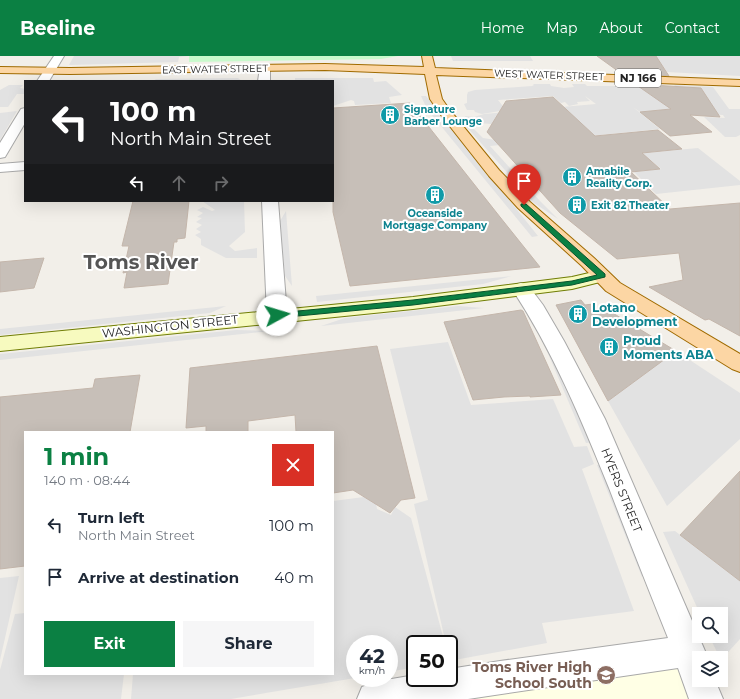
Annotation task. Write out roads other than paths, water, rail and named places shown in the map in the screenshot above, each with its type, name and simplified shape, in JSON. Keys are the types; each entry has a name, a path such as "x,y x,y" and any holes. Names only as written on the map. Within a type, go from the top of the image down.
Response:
{"main road":[{"path":"427,56 429,70 445,90 445,112 494,173 524,205 613,287 740,364"},
{"path":"326,67 382,63 399,60"},
{"name":"EAST WATER STREET","path":"0,70 326,67 429,70"},
{"name":"WEST WATER STREET","path":"429,70 740,82"},
{"path":"445,90 483,75 515,74"},
{"name":"WASHINGTON STREET","path":"0,344 277,315 413,303 572,283 602,276"}],"street":[{"path":"44,80 59,56"},
{"path":"264,80 265,68"},
{"path":"3,148 24,114"},
{"path":"0,168 24,166"},
{"path":"270,202 277,315"},
{"name":"HYERS STREET","path":"521,289 533,305 554,341 594,419 689,651 706,699"},
{"path":"374,699 500,677 689,651"}],"place":[{"name":"Signature Barber Lounge","path":"390,115"},
{"name":"Amabile Reality Corp.","path":"572,177"},
{"name":"Oceanside Mortgage Company","path":"435,195"},
{"name":"Exit 82 Theater","path":"577,205"},
{"name":"Lotano Development","path":"578,314"},
{"name":"Proud Moments ABA","path":"609,347"},
{"name":"Toms River High School South","path":"606,675"}],"district":[{"name":"Toms River","path":"141,262"}]}
